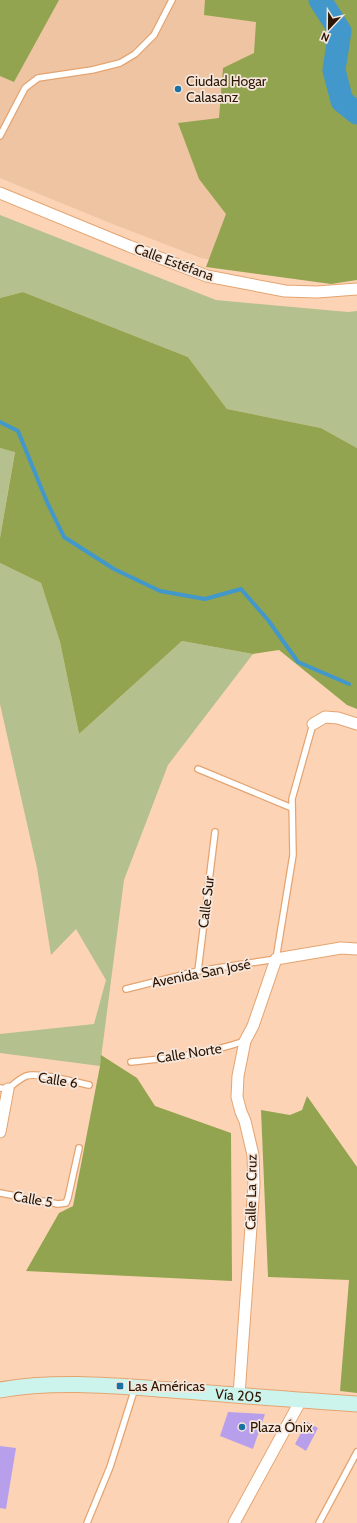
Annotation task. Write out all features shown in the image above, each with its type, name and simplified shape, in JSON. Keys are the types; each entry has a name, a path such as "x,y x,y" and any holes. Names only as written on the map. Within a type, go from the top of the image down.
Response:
{"main road":[{"name":"Vía 205","path":"0,1390 25,1386 55,1385 135,1387 357,1404"}],"street":[{"name":"Calle Estéfana","path":"0,193 207,276 285,291 317,292 357,289"},
{"path":"313,724 325,717 338,718 357,724"},
{"path":"276,959 341,948 357,949"},
{"name":"Calle La Cruz","path":"239,1395 254,1185 253,1155 238,1097 238,1076 245,1041 253,1026 276,959"},
{"path":"0,1132 4,1089"},
{"path":"234,1523 301,1400"}],"lane":[{"path":"0,136 25,88 38,78 92,70 120,63 135,54 154,35 172,0"},
{"path":"276,959 293,856 292,799 313,724"},
{"path":"198,769 292,808"},
{"name":"Calle Sur","path":"198,971 215,832"},
{"name":"Avenida San José","path":"126,989 198,971 276,959"},
{"name":"Calle Norte","path":"131,1062 184,1056 220,1049 245,1041"},
{"name":"Calle 6","path":"4,1089 28,1075 89,1085"},
{"name":"Calle 5","path":"0,1193 58,1204 66,1203 79,1148"},
{"path":"87,1523 110,1467 135,1387"},
{"path":"319,1523 357,1452"}],"shaded area":[{"name":"Ciudad Hogar Calasanz","path":"0,0 357,0 283,272 201,258 0,178"}],"green space":[{"path":"0,0 59,0 14,82 0,76"},
{"path":"205,0 357,0 357,280 331,284 206,267 226,214 199,179 178,123 219,118 223,68 254,53 256,22 204,15"},
{"path":"0,215 216,300 348,312 357,311 357,448 321,428 227,409 188,357 23,292 0,298"},
{"path":"23,292 188,357 227,409 321,428 357,448 357,709 347,705 279,650 253,654 182,641 79,734 60,642 41,583 0,563 0,538 15,452 0,448 0,298"},
{"path":"0,448 15,451 0,538"},
{"path":"0,563 41,583 60,642 79,734 182,641 253,654 168,765 124,880 100,1066 0,1053 0,1034 94,1024 106,980 76,929 51,955 37,868 0,704"},
{"path":"101,1055 137,1078 155,1106 231,1133 232,1281 26,1271 59,1213 73,1206"},
{"path":"307,1096 357,1167 357,1393 340,1391 349,1280 268,1277 261,1110 290,1115 302,1110"}],"building":[{"name":"Plaza Ónix","path":"228,1412 265,1414 253,1449 220,1436"},
{"path":"307,1422 318,1428 306,1451 295,1444"},
{"path":"0,1446 16,1448 6,1509 0,1508"}],"waterway":[{"path":"320,0 340,31 334,70 342,101 357,113"},
{"path":"0,422 18,431 47,502 64,537 114,569 160,591 205,599 241,589 268,620 298,662 349,684"}],"place":[{"name":"Ciudad Hogar Calasanz","path":"178,89"},
{"name":"Las Américas","path":"120,1386"},
{"name":"Plaza Ónix","path":"242,1427"}]}
